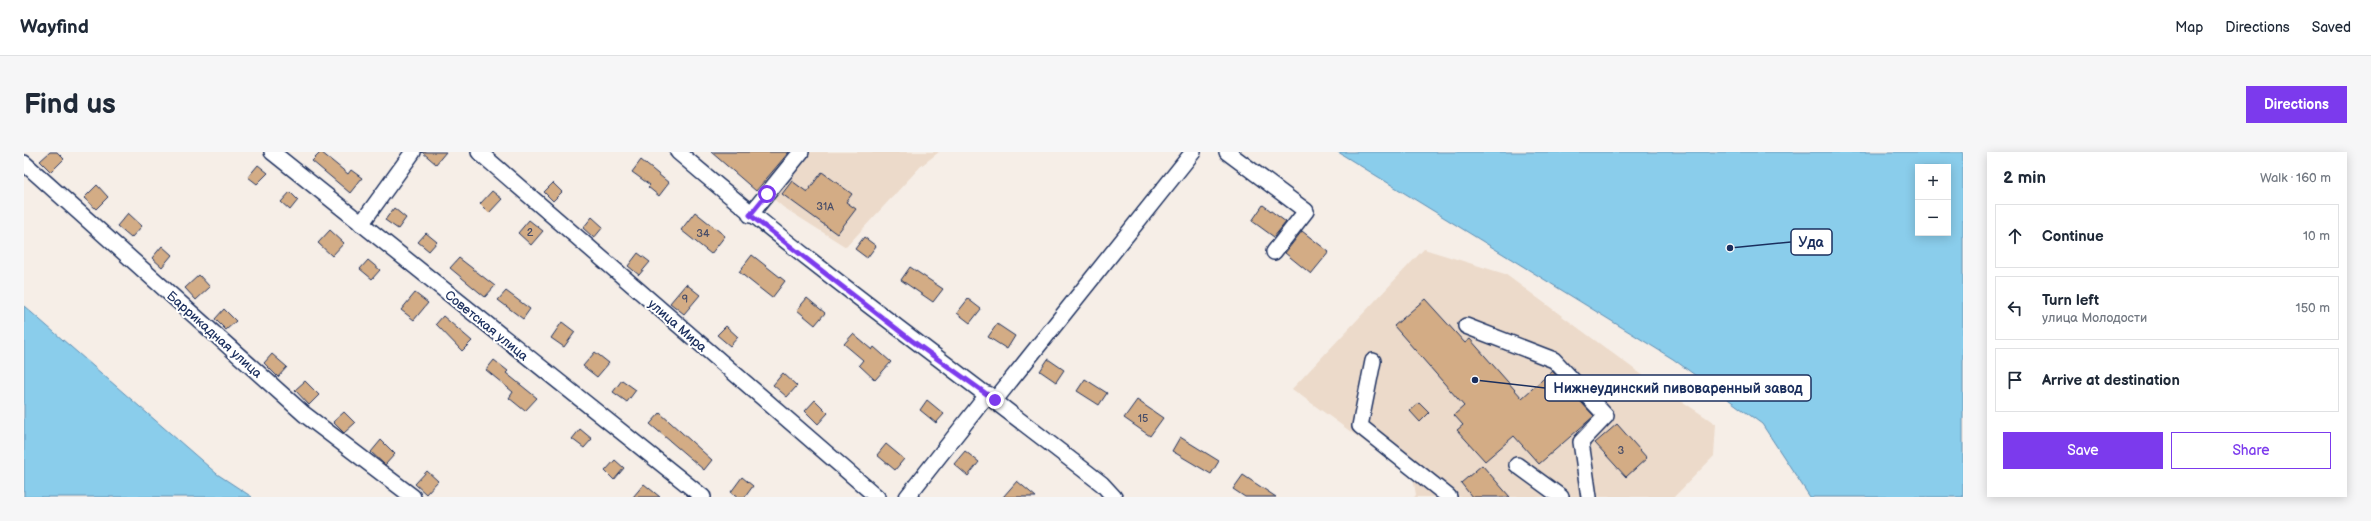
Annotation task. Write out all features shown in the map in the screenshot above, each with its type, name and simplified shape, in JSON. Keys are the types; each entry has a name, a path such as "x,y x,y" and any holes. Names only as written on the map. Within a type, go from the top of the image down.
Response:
{"street":[{"name":"Советская улица","path":"272,152 703,497"},
{"path":"362,224 413,152"},
{"name":"улица Мира","path":"479,152 877,497"},
{"path":"678,152 750,215 911,340 991,397 1102,484 1114,497"},
{"path":"750,215 801,152"},
{"path":"907,497 1193,152"},
{"path":"1227,152 1306,211 1274,252"},
{"name":"Баррикадная улица","path":"24,163 304,414 413,497"},
{"path":"1466,326 1554,360 1606,416 1581,442 1589,497"},
{"path":"1373,361 1360,426 1449,497"},
{"path":"1516,465 1561,497"}],"shaded area":[{"path":"718,152 939,152 921,166 846,247 783,207"},
{"path":"1424,249 1505,274 1638,372 1716,424 1714,456 1674,497 1414,497 1416,495 1413,477 1292,389"}],"water":[{"path":"1338,152 1963,152 1963,497 1810,497 1762,424 1673,359"},
{"path":"24,306 217,474 252,497 24,497"}],"building":[{"path":"50,152 57,152 64,159 51,172 40,161"},
{"path":"321,152 348,174 351,170 362,178 350,193 312,161"},
{"path":"422,152 446,152 436,164"},
{"path":"711,152 789,152 756,191"},
{"path":"641,160 669,183 659,196 648,187 650,185 632,172"},
{"path":"258,165 268,173 257,184 248,177"},
{"path":"822,172 852,194 846,202 856,209 837,234 782,194 792,181 807,192"},
{"path":"553,183 562,192 553,201 544,192"},
{"path":"97,185 108,197 96,209 84,198"},
{"path":"492,191 502,199 489,213 480,204"},
{"path":"290,192 298,200 290,210 281,202"},
{"path":"1263,205 1286,222 1274,237 1252,221"},
{"path":"394,208 406,218 398,229 385,220"},
{"path":"695,212 725,236 711,254 681,230"},
{"path":"128,213 142,226 131,238 117,226"},
{"path":"592,217 603,227 594,238 583,228"},
{"path":"529,220 543,231 531,245 518,233"},
{"path":"330,230 344,243 332,256 318,243"},
{"path":"1302,231 1329,252 1311,274 1285,253"},
{"path":"426,233 437,242 429,251 418,242"},
{"path":"864,237 876,246 867,258 855,249"},
{"path":"162,246 172,255 162,267 152,258"},
{"path":"638,253 650,262 639,275 628,266"},
{"path":"752,255 785,281 772,298 739,272"},
{"path":"459,258 495,286 485,297 450,268"},
{"path":"368,260 380,270 372,279 360,269"},
{"path":"910,267 943,289 933,302 901,280"},
{"path":"199,275 210,287 196,300 185,288"},
{"path":"686,284 700,295 684,314 670,303"},
{"path":"506,291 530,309 523,319 498,300"},
{"path":"415,293 428,303 414,320 401,310"},
{"path":"807,298 825,313 815,325 797,310"},
{"path":"968,299 981,309 970,323 957,313"},
{"path":"1425,299 1465,343 1470,339 1522,398 1552,371 1594,416 1539,464 1514,436 1485,461 1457,430 1463,425 1454,415 1464,406 1394,326"},
{"path":"224,309 236,321 226,330 215,319"},
{"path":"443,316 472,341 462,351 436,324"},
{"path":"562,322 575,332 564,347 551,338"},
{"path":"997,324 1015,336 1007,349 988,337"},
{"path":"726,326 738,337 730,346 717,335"},
{"path":"853,334 872,350 874,347 891,362 875,380 859,365 863,360 844,344"},
{"path":"595,352 609,363 597,377 583,366"},
{"path":"272,354 287,367 278,377 264,363"},
{"path":"1048,359 1064,370 1056,382 1040,371"},
{"path":"494,360 508,371 506,373 537,398 525,411 509,398 513,392 486,370"},
{"path":"783,373 797,386 787,397 773,385"},
{"path":"1085,379 1107,393 1099,405 1077,391"},
{"path":"622,380 636,390 627,402 613,392"},
{"path":"305,381 319,395 309,405 295,390"},
{"path":"815,400 828,413 818,424 805,411"},
{"path":"927,400 944,414 936,423 920,410"},
{"path":"1137,400 1163,418 1150,436 1124,418"},
{"path":"1419,403 1429,413 1420,422 1410,411"},
{"path":"344,412 355,423 344,433 333,422"},
{"path":"660,413 712,460 704,470 650,424"},
{"path":"1617,424 1647,458 1626,477 1595,443"},
{"path":"580,429 592,439 584,448 572,439"},
{"path":"1180,437 1219,461 1211,474 1172,451"},
{"path":"381,440 395,454 385,465 371,452"},
{"path":"886,444 904,459 895,470 877,455"},
{"path":"965,451 979,462 968,476 954,464"},
{"path":"615,460 624,468 614,480 605,471"},
{"path":"1482,465 1510,497 1472,497 1461,483"},
{"path":"427,471 438,481 426,494 415,484"},
{"path":"1243,475 1276,497 1245,497 1233,489"},
{"path":"742,477 753,486 745,497 738,497 731,492"},
{"path":"1017,481 1036,497 1003,497"},
{"path":"644,484 660,497 633,497"}],"place":[{"name":"Уда","path":"1730,248"},
{"name":"Нижнеудинский пивоваренный завод","path":"1475,380"}],"route":[{"path":"767,194 750,215 911,340 995,400"}]}
